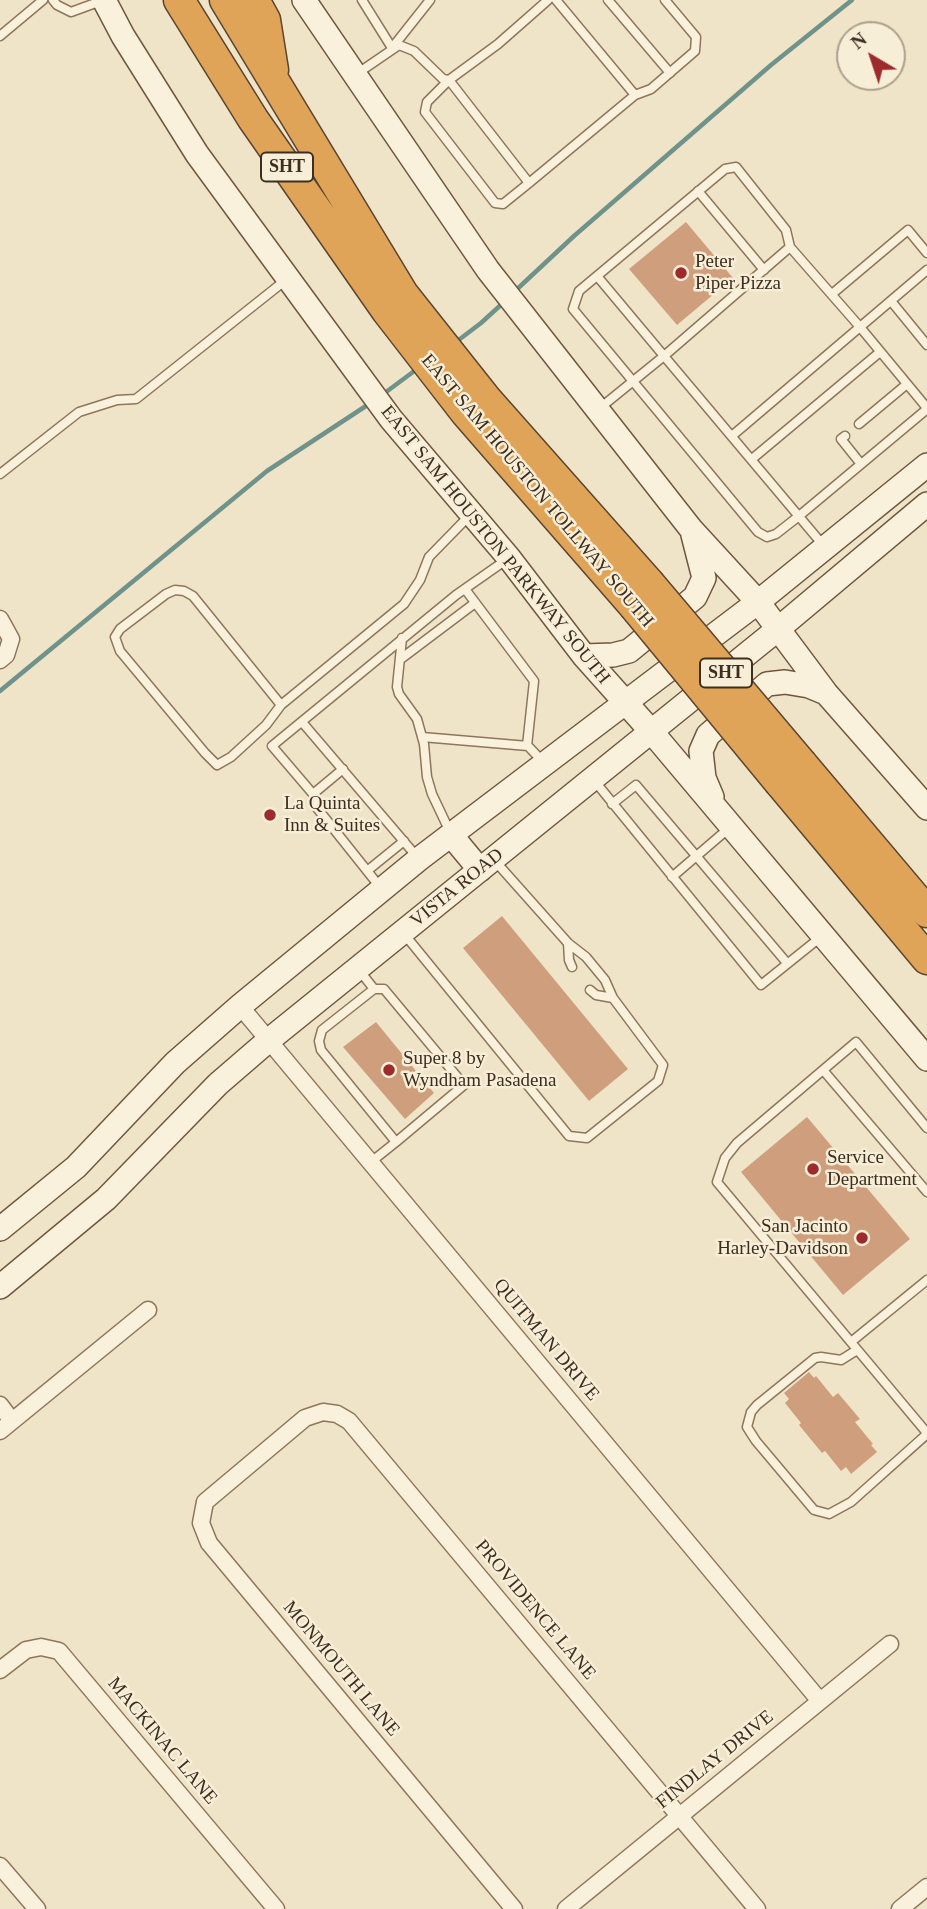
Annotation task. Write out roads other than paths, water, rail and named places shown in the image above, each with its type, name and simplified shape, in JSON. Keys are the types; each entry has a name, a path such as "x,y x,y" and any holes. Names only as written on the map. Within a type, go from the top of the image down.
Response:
{"highway":[{"name":"EAST SAM HOUSTON TOLLWAY SOUTH","path":"225,0 276,87 308,133 395,302"},
{"path":"254,0 265,20 276,87"},
{"name":"EAST SAM HOUSTON TOLLWAY SOUTH","path":"183,6 253,118 476,407 642,594 791,774 927,959"},
{"name":"EAST SAM HOUSTON TOLLWAY SOUTH","path":"791,774 927,912"}],"main road":[{"name":"EAST SAM HOUSTON PARKWAY SOUTH","path":"104,0 122,36 197,154 391,419 509,558 584,656 651,731 927,1059"},
{"path":"304,0 488,270 691,529 758,602 826,693 927,808"},
{"path":"0,1229 76,1167 175,1063 240,1006 419,859 758,602 927,465"},
{"name":"VISTA ROAD","path":"0,1287 106,1199 218,1084 269,1040 778,629 927,504"},
{"path":"584,656 613,655 629,650 695,597 704,578 691,529"},
{"path":"724,819 704,778 701,751 708,736 767,684 785,682 809,686 826,693"},
{"path":"452,835 487,864"}],"street":[{"path":"0,619 11,639 6,655 0,660"},
{"name":"QUITMAN DRIVE","path":"240,1006 820,1701"},
{"path":"0,1405 6,1426 148,1310"},
{"name":"PROVIDENCE LANE","path":"259,1456 305,1418 323,1412 337,1413 349,1420 757,1909"},
{"name":"MONMOUTH LANE","path":"259,1456 205,1503 201,1523 209,1543 514,1909"},
{"name":"FINDLAY DRIVE","path":"566,1909 890,1644"},
{"name":"MACKINAC LANE","path":"0,1670 26,1650 41,1647 59,1651 276,1909"},
{"path":"0,1866 37,1909"},
{"path":"900,1909 927,1887"}],"lane":[{"path":"0,36 43,0"},
{"path":"53,0 71,12 104,0"},
{"path":"362,0 392,48"},
{"path":"392,48 430,0"},
{"path":"548,0 498,44 449,80 426,102 425,112 495,203 503,204 635,95 651,89 695,51 696,37 665,0"},
{"path":"556,0 635,95"},
{"path":"608,0 670,73"},
{"path":"356,75 399,45 414,51 443,79 449,80 529,183"},
{"path":"736,167 786,230 790,247 927,409 799,516 776,534 767,537 758,532 573,309 579,292 698,191 725,169 736,167"},
{"path":"698,191 764,270"},
{"path":"832,294 908,230 927,253"},
{"path":"598,410 790,247"},
{"path":"733,435 927,271"},
{"path":"597,276 825,547"},
{"path":"0,474 79,412 117,400 136,398 287,279"},
{"path":"891,302 927,345"},
{"path":"752,459 880,352"},
{"path":"859,424 907,384"},
{"path":"845,436 841,439 861,464"},
{"path":"281,705 193,596 184,591 175,590 166,594 120,629 115,638 120,651 217,765 231,757 266,725 281,705 404,604 420,580 429,556 471,514"},
{"path":"382,890 317,808 313,794 272,746 402,638 509,558"},
{"path":"465,589 534,681 527,746"},
{"path":"401,658 475,603"},
{"path":"402,638 397,687 417,719 432,794 452,835"},
{"path":"302,722 419,859"},
{"path":"422,737 527,746 545,765"},
{"path":"313,794 343,769"},
{"path":"591,778 761,985 822,936"},
{"path":"612,804 636,785 787,963"},
{"path":"672,877 696,856 724,819"},
{"path":"367,871 404,841"},
{"path":"403,932 569,1136 587,1138 658,1081 663,1065 613,998 605,980 586,957 568,943 487,864"},
{"path":"568,943 572,967"},
{"path":"358,968 374,989"},
{"path":"371,1162 396,1142 464,1085 384,989 374,989 322,1030 319,1041 321,1050 396,1142"},
{"path":"590,990 606,998 613,998"},
{"path":"857,1350 841,1360 815,1358 757,1405 751,1412 747,1427 755,1441 814,1510 829,1514 851,1502 927,1433 717,1182 725,1158 737,1143 856,1042 927,1128"},
{"path":"823,1070 927,1192"},
{"path":"851,1342 927,1280"}],"waterway":[{"path":"514,292 574,236 771,65 852,0"},
{"path":"456,342 503,303"},
{"path":"382,395 417,369"},
{"path":"0,691 267,471 372,402"}],"place":[{"name":"Peter Piper Pizza","path":"681,273"},
{"name":"La Quinta Inn & Suites","path":"270,815"},
{"name":"Super 8 by Wyndham Pasadena","path":"389,1070"},
{"name":"Service Department","path":"813,1169"},
{"name":"San Jacinto Harley-Davidson","path":"862,1238"}]}
